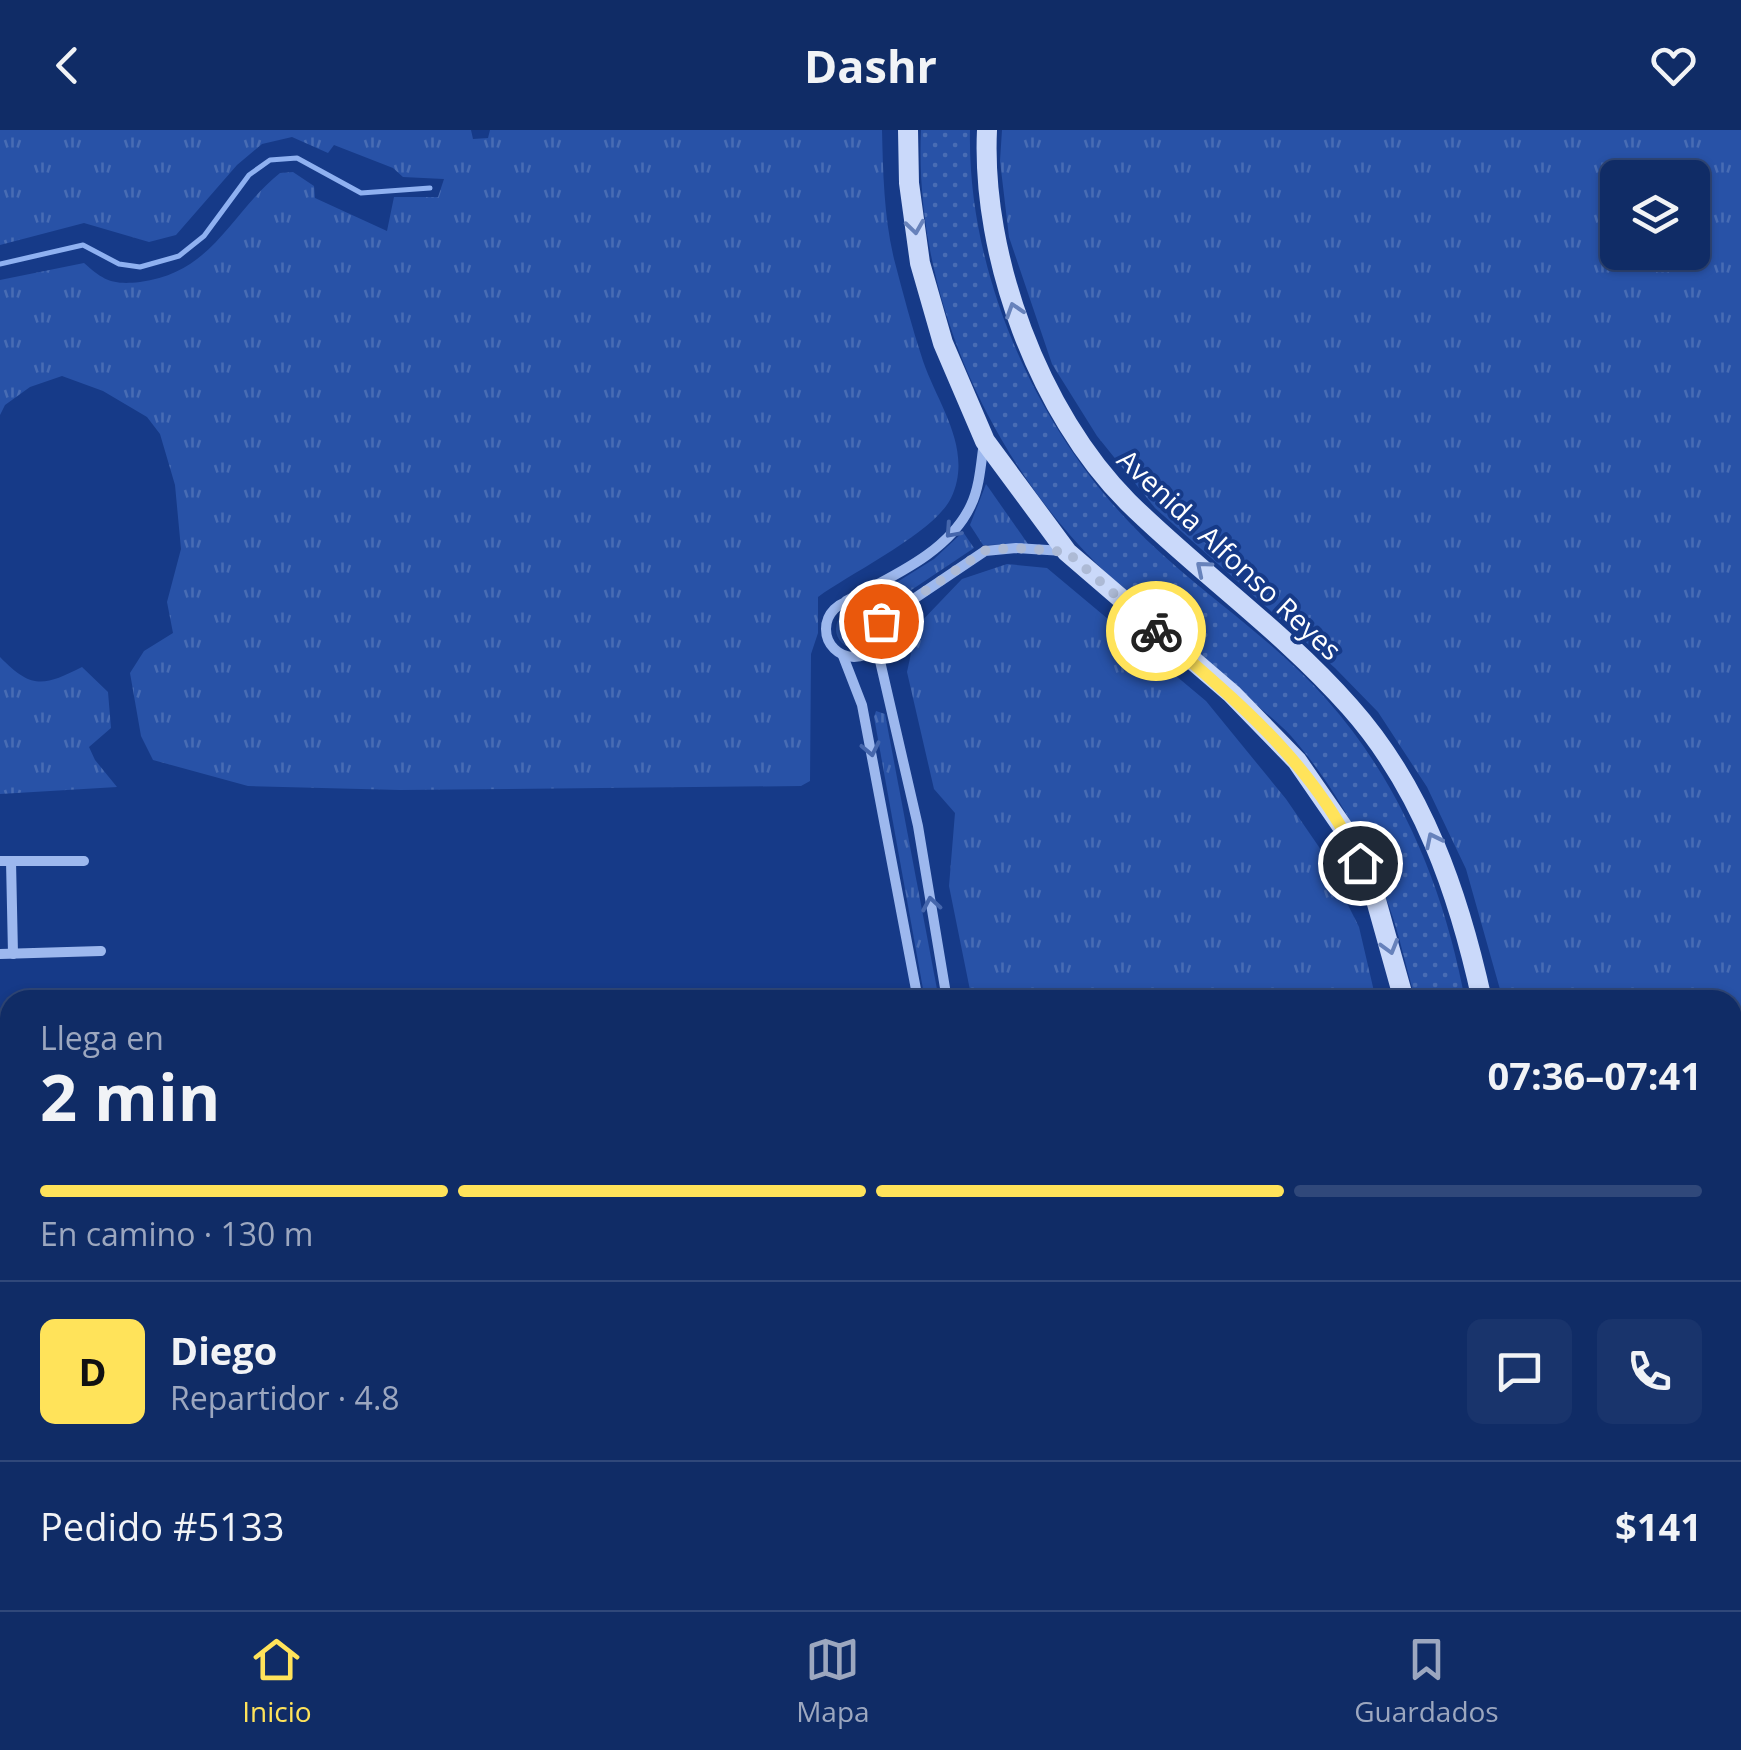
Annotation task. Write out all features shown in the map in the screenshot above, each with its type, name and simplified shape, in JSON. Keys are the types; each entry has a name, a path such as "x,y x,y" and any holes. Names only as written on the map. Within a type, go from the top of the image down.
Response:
{"main road":[{"path":"908,130 909,183 920,262 944,344 984,441 1067,552 1232,694 1297,761 1346,832 1374,893 1401,990"},
{"name":"Avenida Alfonso Reyes","path":"986,130 993,223 1006,284 1024,341 1068,422 1099,469 1129,502 1268,623 1352,708 1387,756 1442,859 1468,938 1480,990"}],"street":[{"path":"916,990 866,724 844,656 828,642 826,622 830,613 846,601 927,556 962,521 972,503 984,441"},
{"path":"881,621 986,550 1067,552"},
{"path":"846,601 867,604 881,621 877,648 918,826 945,990"},
{"path":"844,656 864,656 877,648"},
{"path":"84,860 6,861 6,954 101,951"}],"green space":[{"path":"0,130 471,130 473,139 488,138 490,130 882,130 886,211 894,259 923,361 956,445 957,480 951,498 928,525 818,597 818,633 811,654 810,781 801,786 400,790 248,786 153,760 141,736 130,673 144,651 173,633 167,602 181,549 175,485 160,434 147,417 103,391 62,376 30,387 5,405 0,415 0,280 84,263 103,278 116,282 165,276 203,254 280,173 293,172 314,186 315,198 387,231 394,197 438,197 444,179 403,177 393,168 334,145 328,153 292,137 262,144 237,165 176,235 149,242 84,223 0,245"},
{"path":"921,130 970,130 980,236 994,289 1012,341 1063,438 1129,522 1177,568 1280,653 1353,732 1398,803 1416,840 1445,919 1463,990 1413,990 1393,917 1371,861 1348,816 1306,755 1279,724 1093,560 1019,468 989,417 944,306 930,248 922,189"},
{"path":"1002,130 1741,130 1741,990 1500,990 1466,869 1427,787 1378,712 1335,668 1155,508 1097,436 1052,364 1009,237 1000,161"},
{"path":"986,484 1028,544 983,545 970,525"},
{"path":"963,532 974,548 895,601 886,589 934,559"},
{"path":"1007,564 1047,568 1206,701 1286,799 1319,847 1359,927 1374,990 970,990 949,886 955,813 934,789 907,672 917,626 962,579"},
{"path":"855,610 868,616 874,629 868,642 855,648 842,642 836,629 842,616"},
{"path":"0,657 21,675 39,682 82,667 108,692 111,728 89,747 117,787 0,794"},
{"path":"876,711 885,714 937,990 923,990"}],"waterway":[{"path":"0,264 83,245 119,264 140,267 179,256 204,236 249,175 270,160 297,158 361,193 430,188"}],"way so far":[{"path":"881,621 986,550 1016,548 1067,552 1156,631"}],"route":[{"path":"1156,631 1232,694 1297,761 1346,832 1360,863"}]}
